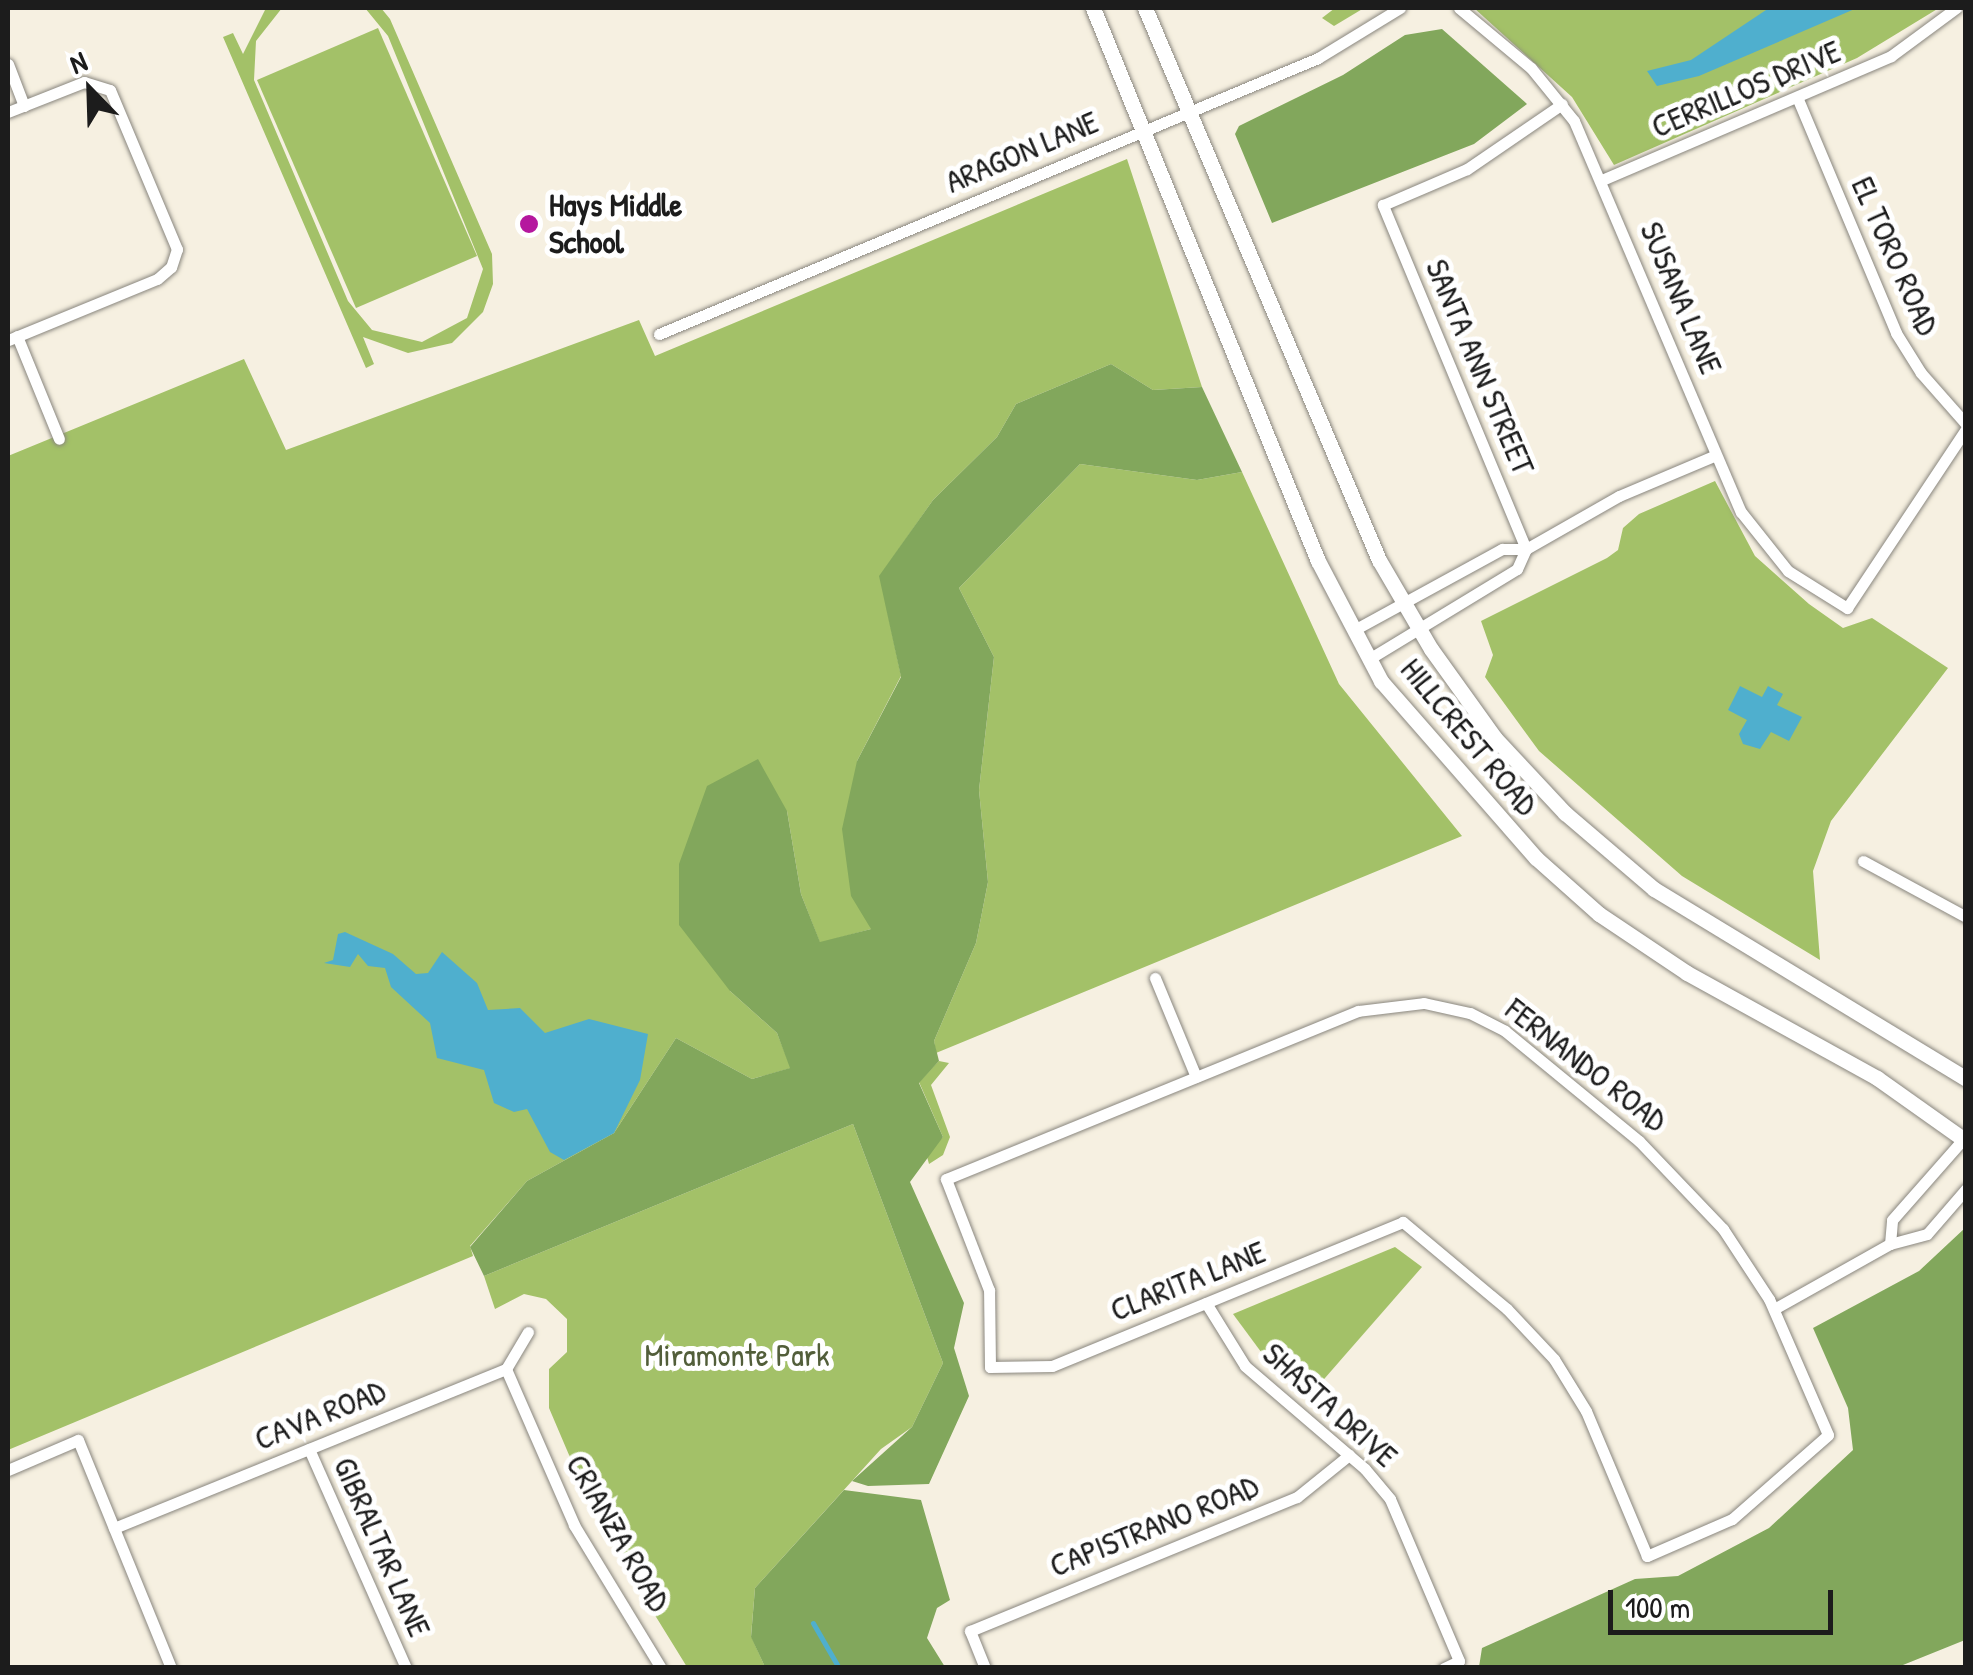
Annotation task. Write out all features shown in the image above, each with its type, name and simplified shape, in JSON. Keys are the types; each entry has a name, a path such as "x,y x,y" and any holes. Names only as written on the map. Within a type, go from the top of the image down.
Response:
{"street":[{"name":"HILLCREST ROAD","path":"1093,8 1146,130 1318,561 1381,681 1536,858 1598,914 1687,973 1886,1084 1965,1139"},
{"name":"HILLCREST ROAD","path":"1144,8 1364,529 1418,630 1511,757 1623,865 1715,931 1966,1079"},
{"name":"ARAGON LANE","path":"659,334 1334,51 1400,8"},
{"name":"SUSANA LANE","path":"1459,8 1520,57 1562,104 1602,180 1716,456 1762,544 1803,583 1847,608 1966,426"},
{"name":"CERRILLOS DRIVE","path":"1602,180 1910,46 1956,8"},
{"path":"8,64 24,106"},
{"path":"8,112 79,83 100,84 119,102 175,237 175,258 157,279 12,338 58,439"},
{"name":"EL TORO ROAD","path":"1797,96 1896,333 1921,373 1966,426"},
{"name":"SANTA ANN STREET","path":"1526,549 1382,205 1481,162 1562,104"},
{"path":"1354,630 1406,607 1502,549 1526,549 1619,496 1716,456"},
{"path":"1370,658 1517,569 1526,549"},
{"path":"1864,861 1966,917"},
{"path":"1155,978 1196,1076"},
{"name":"FERNANDO ROAD","path":"990,1367 989,1290 946,1179 1371,1007 1424,1003 1482,1018 1516,1038 1674,1173 1723,1229 1774,1309 1828,1435"},
{"path":"1890,1244 1892,1220 1965,1139"},
{"path":"1774,1309 1890,1244 1927,1234 1966,1189"},
{"name":"CLARITA LANE","path":"990,1367 1052,1366 1404,1222 1507,1309 1554,1359 1586,1411 1646,1556 1732,1518 1828,1435"},
{"name":"SHASTA DRIVE","path":"1206,1304 1245,1366 1348,1455 1396,1510 1459,1661 1444,1668"},
{"path":"506,1369 528,1332"},
{"name":"CAVA ROAD","path":"114,1528 506,1369"},
{"name":"CRIANZA ROAD","path":"506,1369 574,1525 661,1668"},
{"path":"8,1470 78,1440 171,1668"},
{"name":"GIBRALTAR LANE","path":"309,1449 406,1668"},
{"name":"CAPISTRANO ROAD","path":"985,1668 970,1631 1297,1496 1348,1455"}],"green space":[{"path":"266,8 282,8 256,41 254,80 348,301 372,330 422,342 467,318 483,269 388,36 365,8 381,8 390,19 492,254 493,284 483,312 452,343 408,353 363,337 374,364 366,368 223,37 233,33 243,54"},
{"path":"1335,8 1364,8 1334,26 1322,18"},
{"path":"1474,8 1939,8 1857,58 1614,165 1572,97"},
{"path":"378,28 477,256 356,308 257,80"},
{"path":"1442,29 1527,104 1474,144 1272,223 1235,134 1239,126 1343,75 1405,35"},
{"path":"1127,159 1202,387 1153,390 1111,364 1016,404 997,437 933,500 880,576 901,676 857,761 871,929 820,943 801,894 787,811 730,991 777,1033 791,1068 752,1079 676,1038 614,1133 527,1181 470,1246 473,1256 8,1450 8,456 244,359 286,450 639,320 655,356"},
{"path":"1111,364 1153,390 1202,387 1242,472 1197,480 1080,464 959,588 994,657 979,790 988,882 976,943 934,1041 939,1061 919,1083 943,1137 910,1182 964,1303 954,1348 969,1396 929,1484 868,1486 852,1481 912,1427 943,1363 853,1124 484,1276 470,1247 527,1181 614,1133 676,1038 752,1079 790,1068 777,1033 730,991 679,925 679,864 707,786 758,759 787,811 801,894 820,942 871,929 851,896 842,829 857,761 901,677 879,576 933,500 997,437 1016,404"},
{"path":"1080,464 1197,480 1242,472 1339,684 1462,836 936,1053 934,1041 976,943 988,882 979,790 994,657 959,588"},
{"path":"1715,481 1755,556 1809,604 1843,628 1872,618 1948,668 1831,821 1813,871 1820,960 1682,876 1539,751 1485,677 1493,655 1481,621 1607,558 1618,550 1623,528 1639,514"},
{"path":"939,1061 949,1063 931,1085 950,1137 943,1155 929,1164 926,1153 943,1137 919,1082"},
{"name":"Miramonte Park","path":"853,1124 943,1363 912,1427 881,1449 755,1588 751,1636 765,1667 687,1667 598,1523 549,1408 549,1369 567,1352 567,1319 546,1299 524,1294 495,1309 484,1276"},
{"path":"1965,1228 1965,1640 1898,1667 1479,1667 1482,1648 1635,1579 1678,1576 1769,1528 1853,1450 1848,1408 1813,1328 1919,1271"},
{"path":"1395,1247 1422,1267 1311,1394 1267,1360 1233,1314"},
{"path":"844,1490 921,1500 950,1600 937,1608 927,1638 945,1667 765,1667 751,1637 755,1588"}],"water":[{"path":"1769,8 1857,8 1699,76 1657,86 1647,71 1691,60"},
{"path":"1740,686 1762,697 1768,686 1783,694 1777,705 1802,717 1789,741 1771,732 1760,749 1743,744 1739,734 1747,720 1728,710"},
{"path":"345,932 393,954 416,974 428,973 442,952 477,983 488,1010 520,1008 545,1033 589,1019 648,1034 640,1080 614,1133 564,1160 550,1152 527,1109 514,1112 494,1103 484,1070 437,1058 430,1023 391,987 385,968 368,966 358,954 350,967 324,963 333,960 338,934"}],"waterway":[{"path":"813,1623 839,1668"}],"place":[{"name":"Hays Middle School","path":"529,224"}]}
